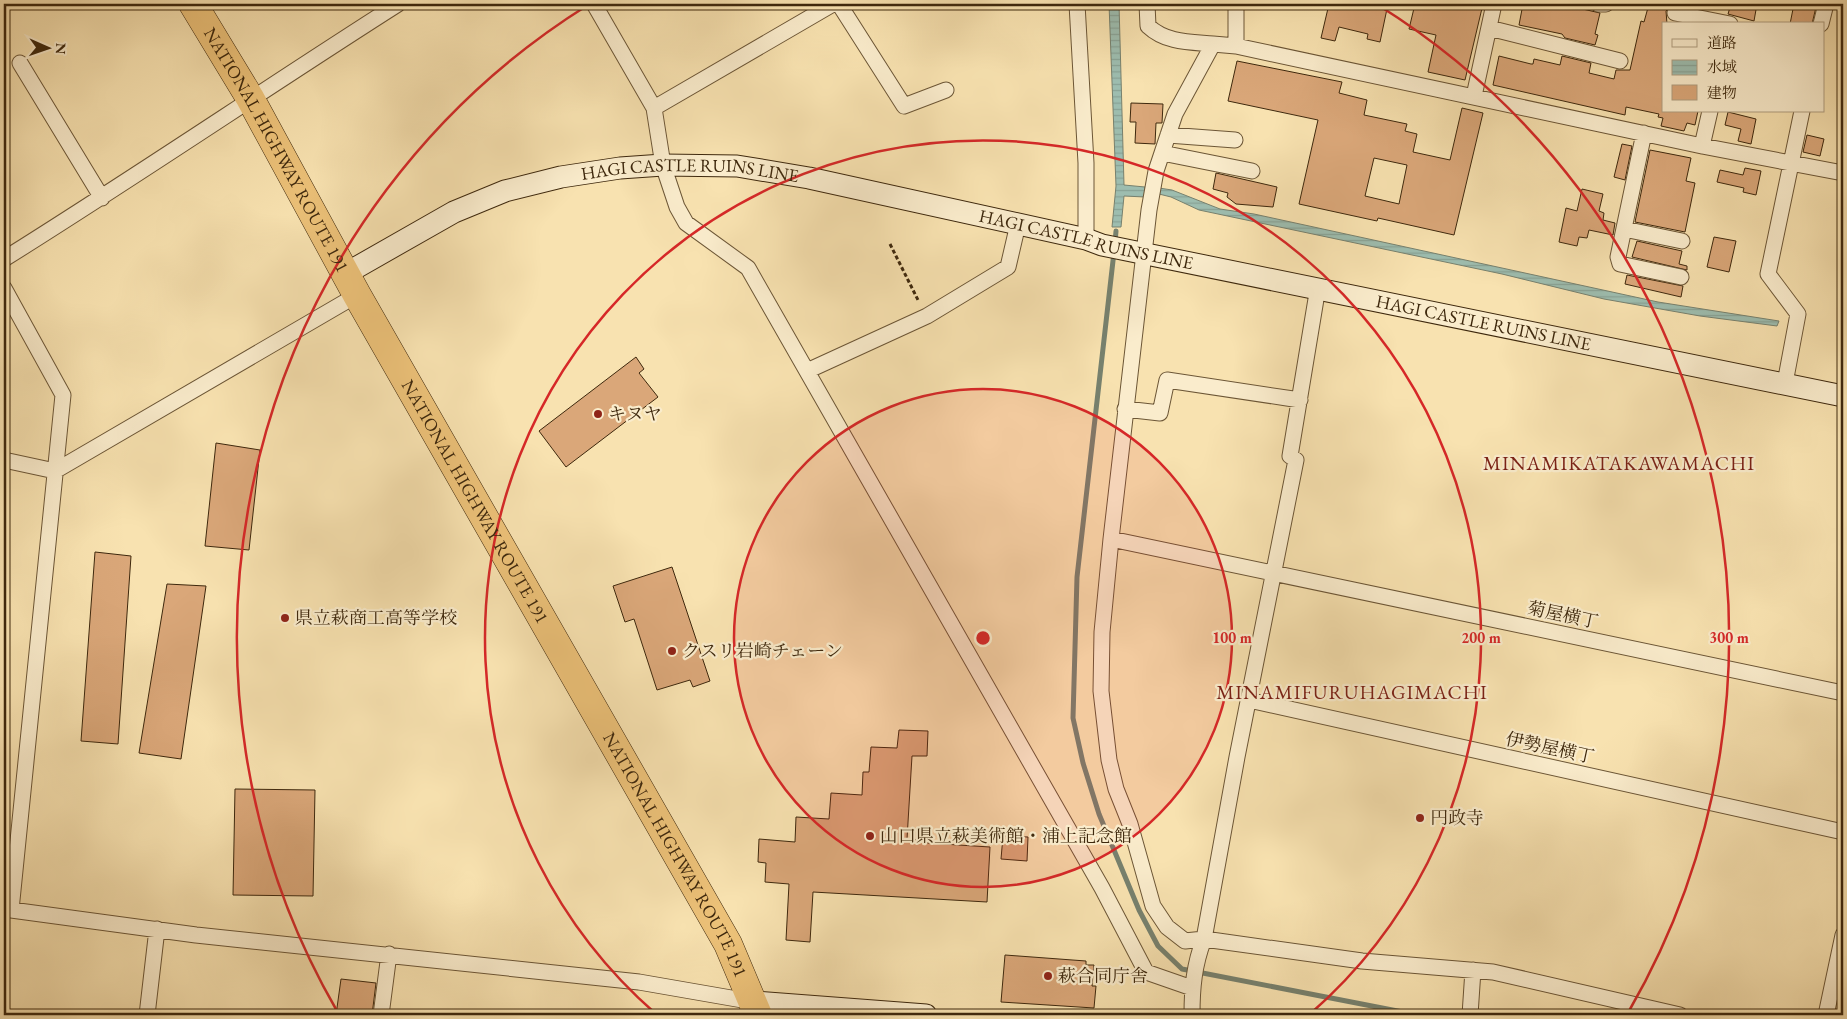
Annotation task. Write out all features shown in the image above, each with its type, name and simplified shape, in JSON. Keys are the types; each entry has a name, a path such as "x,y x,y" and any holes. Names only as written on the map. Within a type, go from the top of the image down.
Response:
{"highway":[{"name":"NATIONAL HIGHWAY ROUTE 191","path":"193,4 250,98 351,284 728,944 755,1011"}],"main road":[{"name":"HAGI CASTLE RUINS LINE","path":"351,284 454,212 505,191 560,177 663,165 736,166 809,178 1145,253 1843,396"},
{"path":"755,1011 926,1015"}],"street":[{"path":"4,259 102,198 250,98 398,4"},
{"path":"594,4 654,108 663,165 677,207 686,223 748,268 1097,879 1146,972 1193,982"},
{"path":"654,108 833,4"},
{"path":"839,4 904,106 946,90"},
{"path":"1077,4 1086,163 1094,242"},
{"path":"1147,4 1148,26 1158,35 1176,41 1236,46 1702,146 1843,173"},
{"path":"1236,4 1236,46"},
{"path":"1474,96 1494,4"},
{"path":"1598,4 1605,6 1606,4"},
{"path":"1822,22 1826,4"},
{"path":"1675,13 1720,22"},
{"path":"1489,28 1620,61"},
{"path":"1213,44 1175,114 1156,171 1149,210 1125,409 1102,632 1101,691 1109,760 1116,789 1137,847 1153,906 1167,927 1185,941 1204,940 1362,961 1493,972 1680,1015"},
{"path":"20,63 102,198"},
{"path":"1702,146 1710,112"},
{"path":"1785,383 1798,314 1768,274 1802,112"},
{"path":"1644,133 1618,257 1620,264 1682,277"},
{"path":"1168,135 1235,140"},
{"path":"1162,153 1252,171"},
{"path":"807,371 926,316 1008,267 1018,224"},
{"path":"1624,229 1682,241"},
{"path":"4,460 55,471 351,284"},
{"path":"1192,1015 1193,982 1197,958 1204,940 1296,460 1290,456 1318,287"},
{"path":"4,288 63,395 7,909 157,929 639,982 755,1011"},
{"path":"1125,409 1160,413 1167,380 1300,400"},
{"name":"菊屋横丁","path":"1111,539 1843,693"},
{"name":"伊勢屋横丁","path":"1249,700 1843,832"},
{"path":"147,1015 157,929"},
{"path":"1826,1015 1843,935"},
{"path":"381,1015 390,954"},
{"path":"1470,1015 1473,970"}],"path":[{"path":"890,244 926,316"}],"water":[{"path":"1109,4 1119,4 1124,185 1145,187 1145,197 1124,196 1121,227 1112,227 1116,186"},
{"path":"1159,188 1172,190 1220,209 1254,214 1658,302 1779,321 1777,326 1700,316 1604,299 1502,274 1199,210 1171,197 1159,194"}],"building":[{"path":"1329,4 1388,4 1380,42 1367,39 1368,34 1339,27 1335,41 1321,38"},
{"path":"1415,4 1483,4 1465,80 1428,72 1436,35 1409,29"},
{"path":"1523,4 1561,4 1600,13 1595,34 1598,35 1595,45 1565,38 1562,34 1519,25"},
{"path":"1649,4 1672,4 1666,11 1667,22 1662,22 1662,112 1698,112 1695,125 1687,123 1684,131 1661,126 1663,118 1658,117 1659,114 1626,107 1625,115 1493,85 1499,56 1531,64 1533,64 1534,59 1560,65 1562,56 1591,63 1589,73 1614,79 1616,70 1630,70 1641,21 1644,22"},
{"path":"1731,4 1757,4 1754,21 1728,14"},
{"path":"1794,4 1816,7 1812,22 1790,22"},
{"path":"1237,61 1342,82 1339,93 1367,100 1364,115 1407,124 1405,131 1417,134 1413,152 1450,160 1462,108 1483,113 1454,235 1378,218 1377,221 1299,204 1318,120 1228,101","holes":["1374,158 1407,165 1399,204 1365,196"]},
{"path":"1131,103 1163,104 1162,123 1156,123 1155,144 1135,143 1136,122 1130,122"},
{"path":"1728,112 1756,119 1751,144 1738,141 1741,129 1725,125"},
{"path":"1807,135 1824,139 1820,156 1803,152"},
{"path":"1622,144 1632,146 1625,180 1614,177"},
{"path":"1650,150 1691,158 1686,181 1695,183 1685,232 1635,222"},
{"path":"1745,168 1761,171 1756,195 1743,192 1744,188 1717,182 1720,170 1743,175"},
{"path":"1216,173 1277,187 1273,207 1236,204 1227,197 1228,193 1213,189"},
{"path":"1582,189 1603,194 1599,211 1604,213 1603,220 1615,223 1613,235 1589,230 1587,238 1579,237 1577,246 1559,242 1566,208 1577,211"},
{"path":"1714,237 1736,241 1729,272 1707,267"},
{"path":"1637,241 1682,251 1679,264 1687,266 1687,270 1632,257"},
{"path":"1627,275 1683,286 1681,297 1625,284"},
{"name":"キヌヤ","path":"636,357 644,369 639,373 658,397 566,467 539,431"},
{"path":"216,443 260,450 249,550 205,546"},
{"path":"95,552 131,556 118,744 81,741"},
{"name":"クスリ岩崎チェーン","path":"672,567 710,681 693,687 690,680 657,690 634,619 625,622 613,586"},
{"path":"167,584 206,586 181,759 139,753"},
{"name":"山口県立萩美術館・浦上記念館","path":"899,730 928,731 927,756 912,756 907,839 927,840 927,843 990,847 987,902 813,892 810,942 786,940 789,884 765,882 766,863 758,862 759,839 795,842 796,817 829,819 831,793 862,795 863,772 869,772 871,747 897,748"},
{"path":"235,789 315,790 313,896 233,895"},
{"path":"1003,836 1028,837 1027,861 1001,859"},
{"name":"萩合同庁舎","path":"1005,955 1086,961 1086,965 1094,965 1092,986 1096,986 1094,1008 1001,1002"},
{"path":"341,979 376,983 372,1015 336,1015"}],"waterway":[{"path":"1115,243 1116,231"},
{"path":"1114,252 1077,577 1073,718 1083,763 1099,814 1139,910 1158,946 1182,969 1418,1015"}],"place":[{"name":"キヌヤ","path":"598,414"},
{"name":"県立萩商工高等学校","path":"285,618"},
{"name":"クスリ岩崎チェーン","path":"672,651"},
{"name":"円政寺","path":"1420,818"},
{"name":"山口県立萩美術館・浦上記念館","path":"870,836"},
{"name":"萩合同庁舎","path":"1048,976"}],"district":[{"name":"MINAMIKATAKAWAMACHI","path":"1619,463"},
{"name":"MINAMIFURUHAGIMACHI","path":"1352,692"}]}
